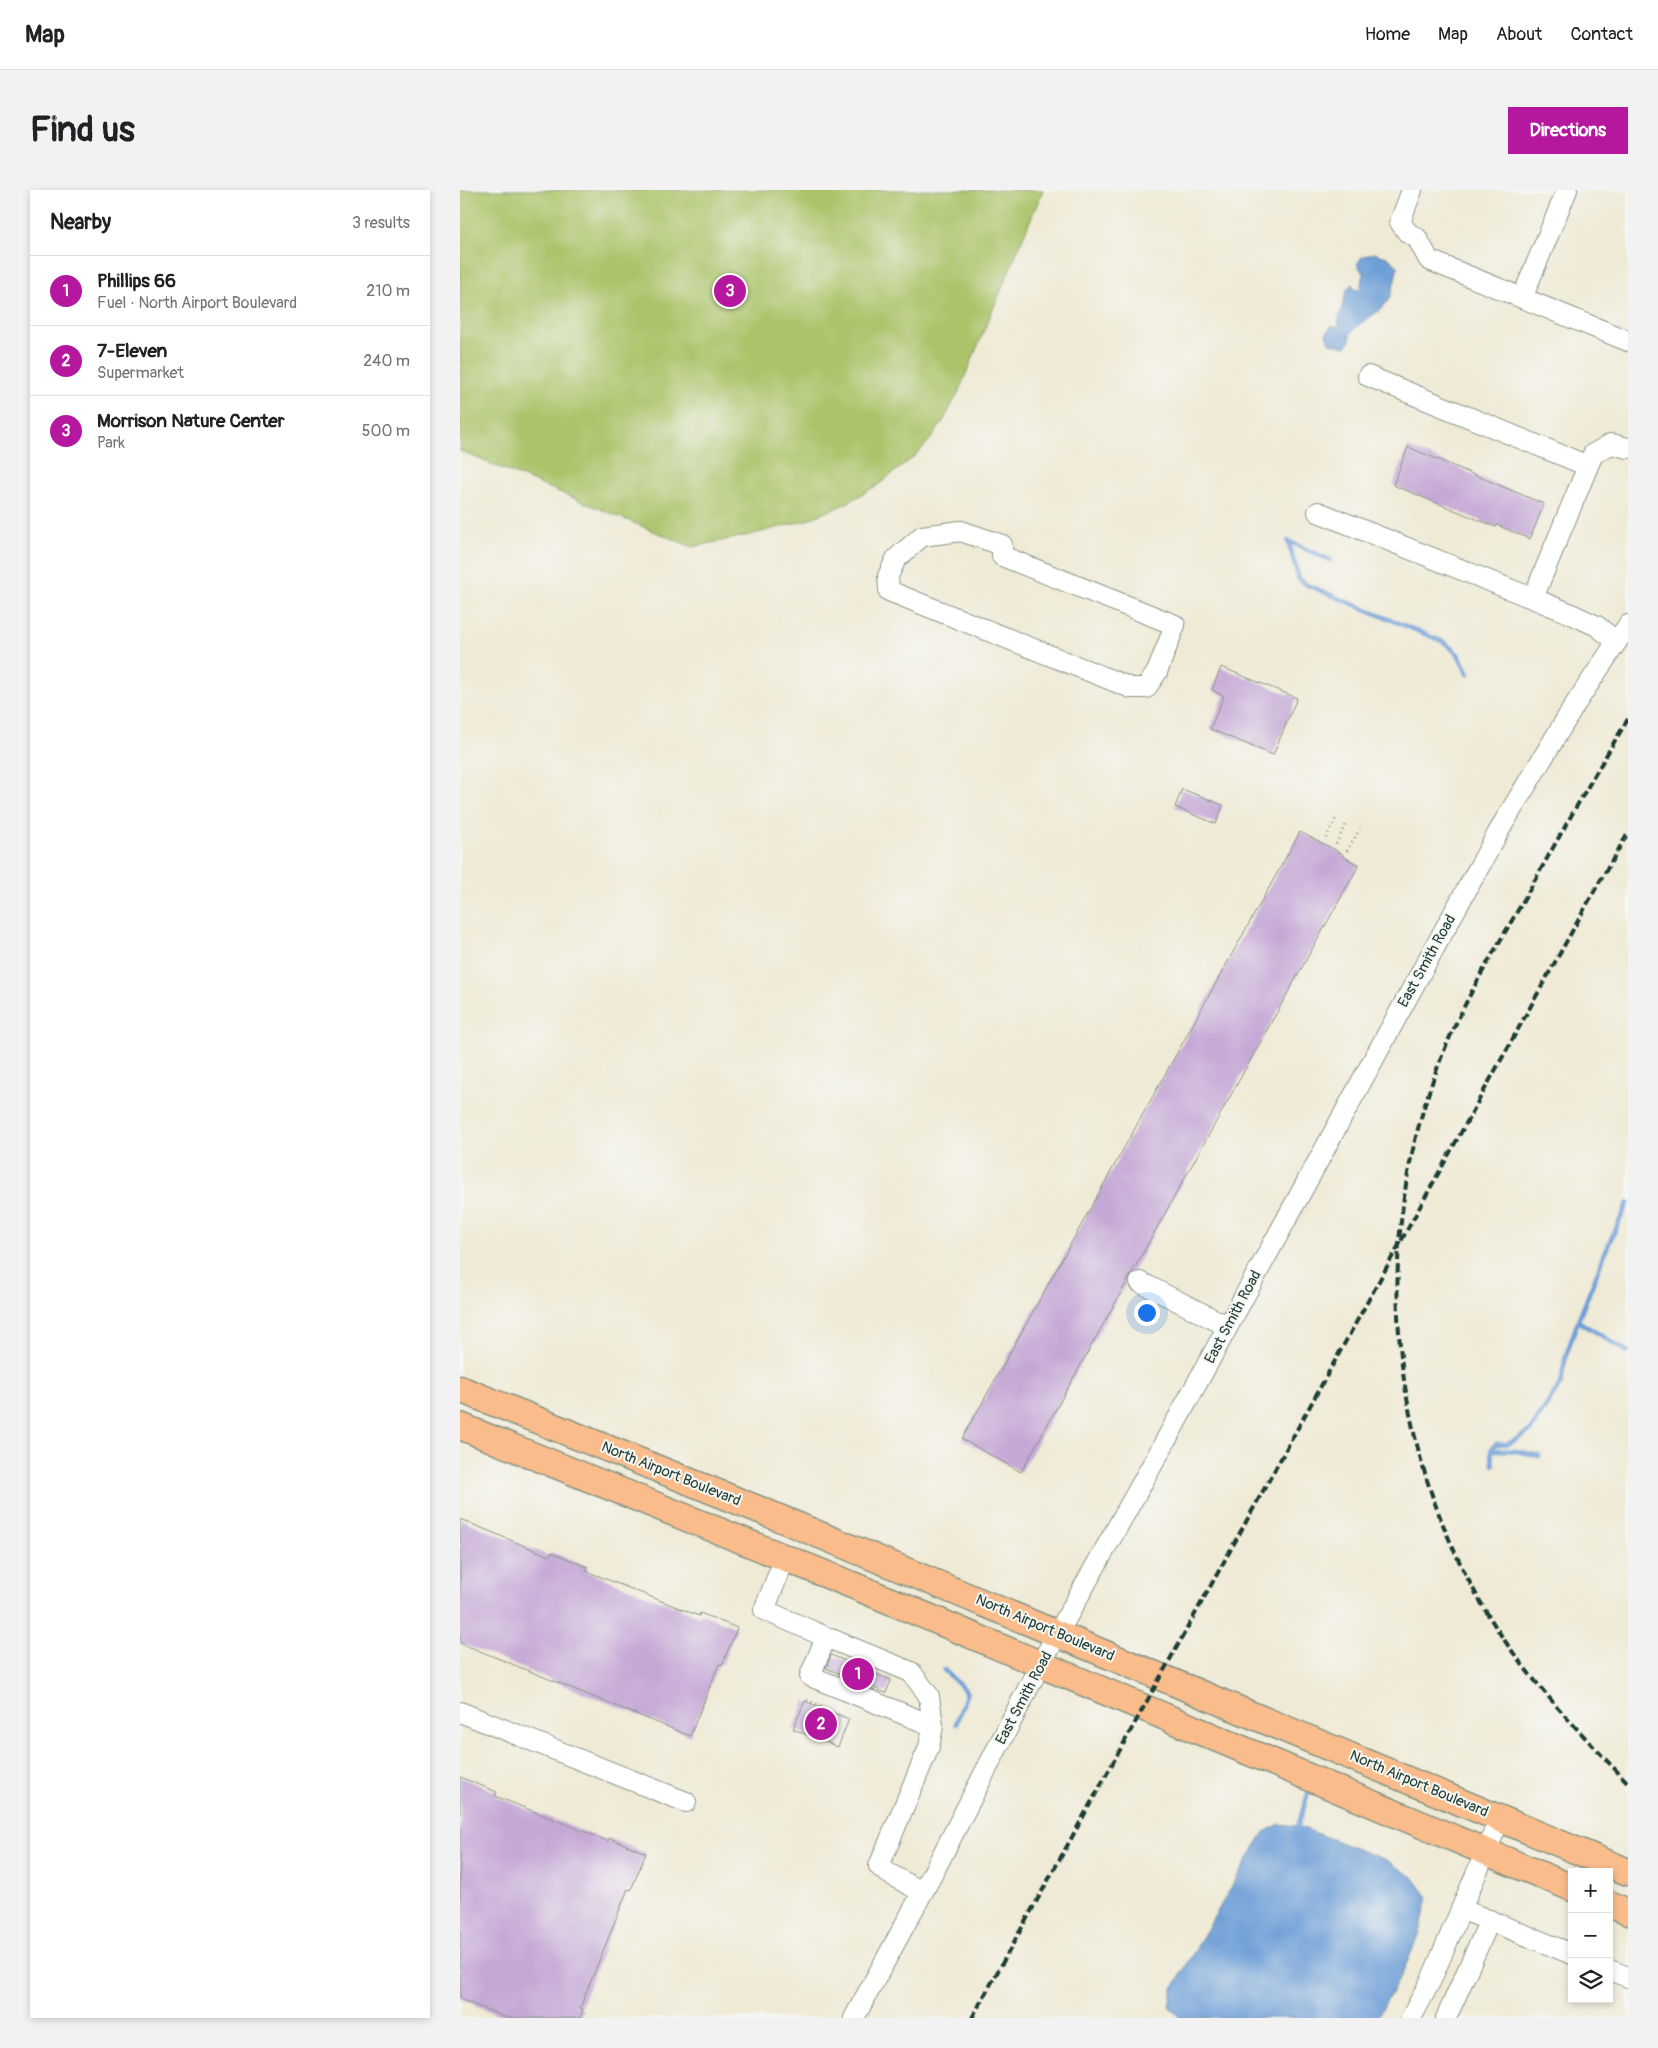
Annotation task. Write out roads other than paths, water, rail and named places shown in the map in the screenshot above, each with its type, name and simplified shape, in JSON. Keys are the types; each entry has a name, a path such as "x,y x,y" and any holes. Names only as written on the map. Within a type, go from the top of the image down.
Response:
{"main road":[{"name":"North Airport Boulevard","path":"460,1389 1058,1633 1628,1872"},
{"path":"460,1426 785,1558 1568,1886"},
{"path":"1613,1906 1628,1912"}],"street":[{"path":"1412,190 1400,222 1408,232 1417,238 1429,260 1628,341"},
{"path":"1522,298 1567,190"},
{"path":"1368,376 1588,466"},
{"path":"1533,598 1593,454 1611,444 1628,448"},
{"path":"1318,512 1533,598 1596,626 1617,642"},
{"path":"961,530 1002,545 1002,556 1175,625 1157,672 1146,688 1131,688 888,591 888,576 896,559 922,536 961,530"},
{"name":"East Smith Road","path":"854,2018 1040,1665 1504,822 1576,703 1628,625"},
{"path":"1140,1282 1227,1326"},
{"path":"785,1558 764,1610 910,1672 929,1696 933,1726 929,1747 879,1866 922,1892"},
{"path":"826,1637 810,1676 933,1726"},
{"path":"460,1712 686,1802"},
{"path":"1411,2018 1431,1980 1500,1818"},
{"path":"1461,1909 1568,1952"},
{"path":"1446,2018 1490,1920"},
{"path":"1613,1971 1628,1977"}],"water":[{"path":"1374,253 1387,257 1398,266 1389,298 1379,311 1350,334 1350,340 1346,347 1330,343 1326,334 1331,326 1340,327 1338,322 1347,289 1352,284 1354,289 1360,290 1363,273 1357,264 1362,257"},
{"path":"1280,1824 1298,1826 1386,1860 1413,1877 1428,1897 1420,1933 1401,1976 1377,2018 1180,2018 1169,2006 1173,1988 1264,1832"}],"waterway":[{"path":"1330,560 1288,541 1299,579 1307,585 1444,642 1458,654 1468,674"},
{"path":"1493,1465 1491,1450 1496,1444 1508,1444 1530,1431 1561,1383 1566,1355 1578,1321 1609,1243 1628,1203"},
{"path":"1578,1321 1628,1352"},
{"path":"1491,1450 1516,1451 1539,1456"},
{"path":"944,1670 967,1692 956,1724"},
{"path":"1298,1826 1310,1787"}],"railway":[{"path":"1628,719 1486,965 1445,1047 1415,1139 1402,1211 1397,1283 1401,1356 1413,1427 1433,1497 1461,1565 1497,1629 1526,1670 1559,1709 1628,1783"},
{"path":"972,2018 1628,833"}],"place":[{"name":"Morrison Nature Center","path":"730,291"},
{"name":"Phillips 66","path":"858,1674"},
{"name":"7-Eleven","path":"821,1724"}]}
